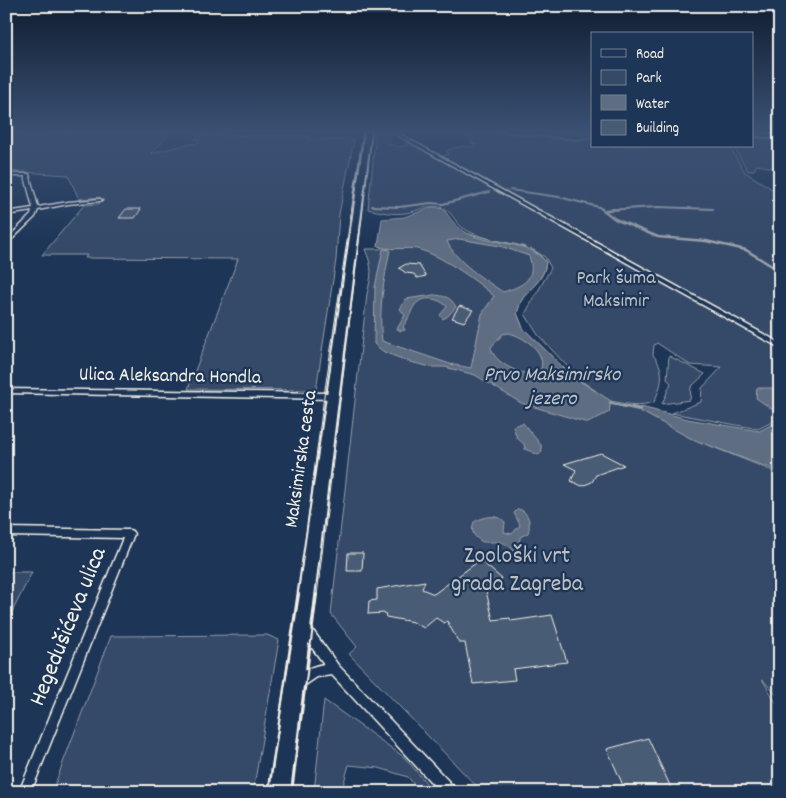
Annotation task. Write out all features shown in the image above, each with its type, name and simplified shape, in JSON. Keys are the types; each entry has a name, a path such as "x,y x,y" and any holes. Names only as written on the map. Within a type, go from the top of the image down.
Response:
{"main road":[{"name":"Maksimirska cesta","path":"280,792 363,169"}],"street":[{"path":"461,169 780,346"},
{"path":"6,176 27,175 36,208 33,216 6,243"},
{"path":"6,214 36,208 100,200"},
{"name":"Ulica Aleksandra Hondla","path":"6,392 333,396"},
{"name":"Hegedušićeva ulica","path":"6,532 129,534 25,792"},
{"path":"302,625 334,669 449,792"},
{"path":"294,688 308,674 321,669 334,669"}],"green space":[{"path":"6,169 348,169 339,214 336,260 316,390 188,389 238,259 85,258 87,255 42,255 84,205 99,204 100,197 79,199 68,175 6,171"},
{"name":"Zoološki vrt grada Zagreba","path":"372,169 743,169 780,194 780,418 758,429 672,413 701,402 702,388 722,367 690,365 657,343 654,345 653,355 660,366 661,384 654,402 638,405 611,401 610,404 640,411 693,439 780,474 780,699 762,679 780,709 780,792 482,792 349,654 357,647 331,614 367,294 371,276 365,249 380,249 384,246 469,234 525,247 484,237 469,231 460,225 450,213 436,206 401,214 368,209","holes":["530,248 545,257 551,268 525,314 538,335 580,380 596,391 572,376 523,328 517,313 522,300 540,278 545,268 546,262"]},
{"path":"669,356 705,374 691,387 690,400 662,404 671,383 667,379"},
{"path":"6,572 32,572 6,624"},
{"path":"267,635 279,640 253,792 52,792 111,636"},
{"path":"324,700 404,757 434,792 420,792 408,777 379,768 349,765 341,792 314,792"}],"water":[{"name":"Prvo Maksimirsko jezero","path":"433,207 444,209 461,229 469,234 479,238 520,246 538,255 546,262 543,273 523,298 517,313 523,328 572,376 611,401 609,412 588,423 521,403 475,375 445,367 431,367 410,362 384,352 374,344 375,287 383,249 390,250 381,306 382,341 450,364 471,368 482,314 494,296 457,268 436,256 417,249 378,246 382,219 404,217","holes":["459,239 500,246 529,256 531,264 530,276 517,287 503,292 471,270 456,255 447,241","509,333 527,341 537,351 542,362 541,369 529,373 520,372 504,364 495,356 491,347 503,334"]},
{"path":"434,295 447,298 456,307 443,319 440,315 447,307 444,304 431,299 422,300 413,308 403,326 405,330 397,329 405,315 400,309 406,299"},
{"path":"757,388 780,388 780,472 692,439 640,411 641,407 688,419 759,431 775,423 775,411 756,398"},
{"path":"523,423 541,445 542,451 539,455 525,449 524,444 517,438 513,426"},
{"path":"518,509 527,515 529,526 528,533 520,537 519,551 514,551 503,543 483,542 474,534 472,528 474,522 486,517 494,517 505,522 504,532 512,534 520,525 514,513"}],"building":[{"path":"126,209 141,209 135,218 119,218"},
{"path":"406,264 419,265 426,276 417,278 414,274 406,273 399,268"},
{"path":"459,306 473,310 464,322 452,318"},
{"path":"601,453 624,465 596,475 592,482 582,486 571,481 576,470 564,464"},
{"path":"348,553 363,553 362,571 347,571"},
{"path":"480,560 502,579 486,591 493,620 510,618 511,621 552,615 567,662 513,669 515,680 473,684 465,643 459,643 447,621 444,623 436,618 424,628 413,622 386,617 385,613 368,614 369,601 377,600 377,589 425,581 422,589 434,594"},
{"path":"648,738 673,792 626,792 607,749"}],"waterway":[{"path":"510,190 559,197 599,207 604,211"},
{"path":"372,206 399,207 431,203 443,204 489,192"},
{"path":"619,209 606,210 658,207 713,209"},
{"path":"602,209 615,219 658,237 706,241 746,250 780,271"},
{"path":"610,403 640,409"}],"tram line":[{"path":"298,596 324,396 357,169"},
{"path":"317,596 368,169"},
{"path":"268,792 299,594"},
{"path":"292,792 317,594"}],"park label":[{"name":"Park šuma Maksimir","path":"616,290"}]}
